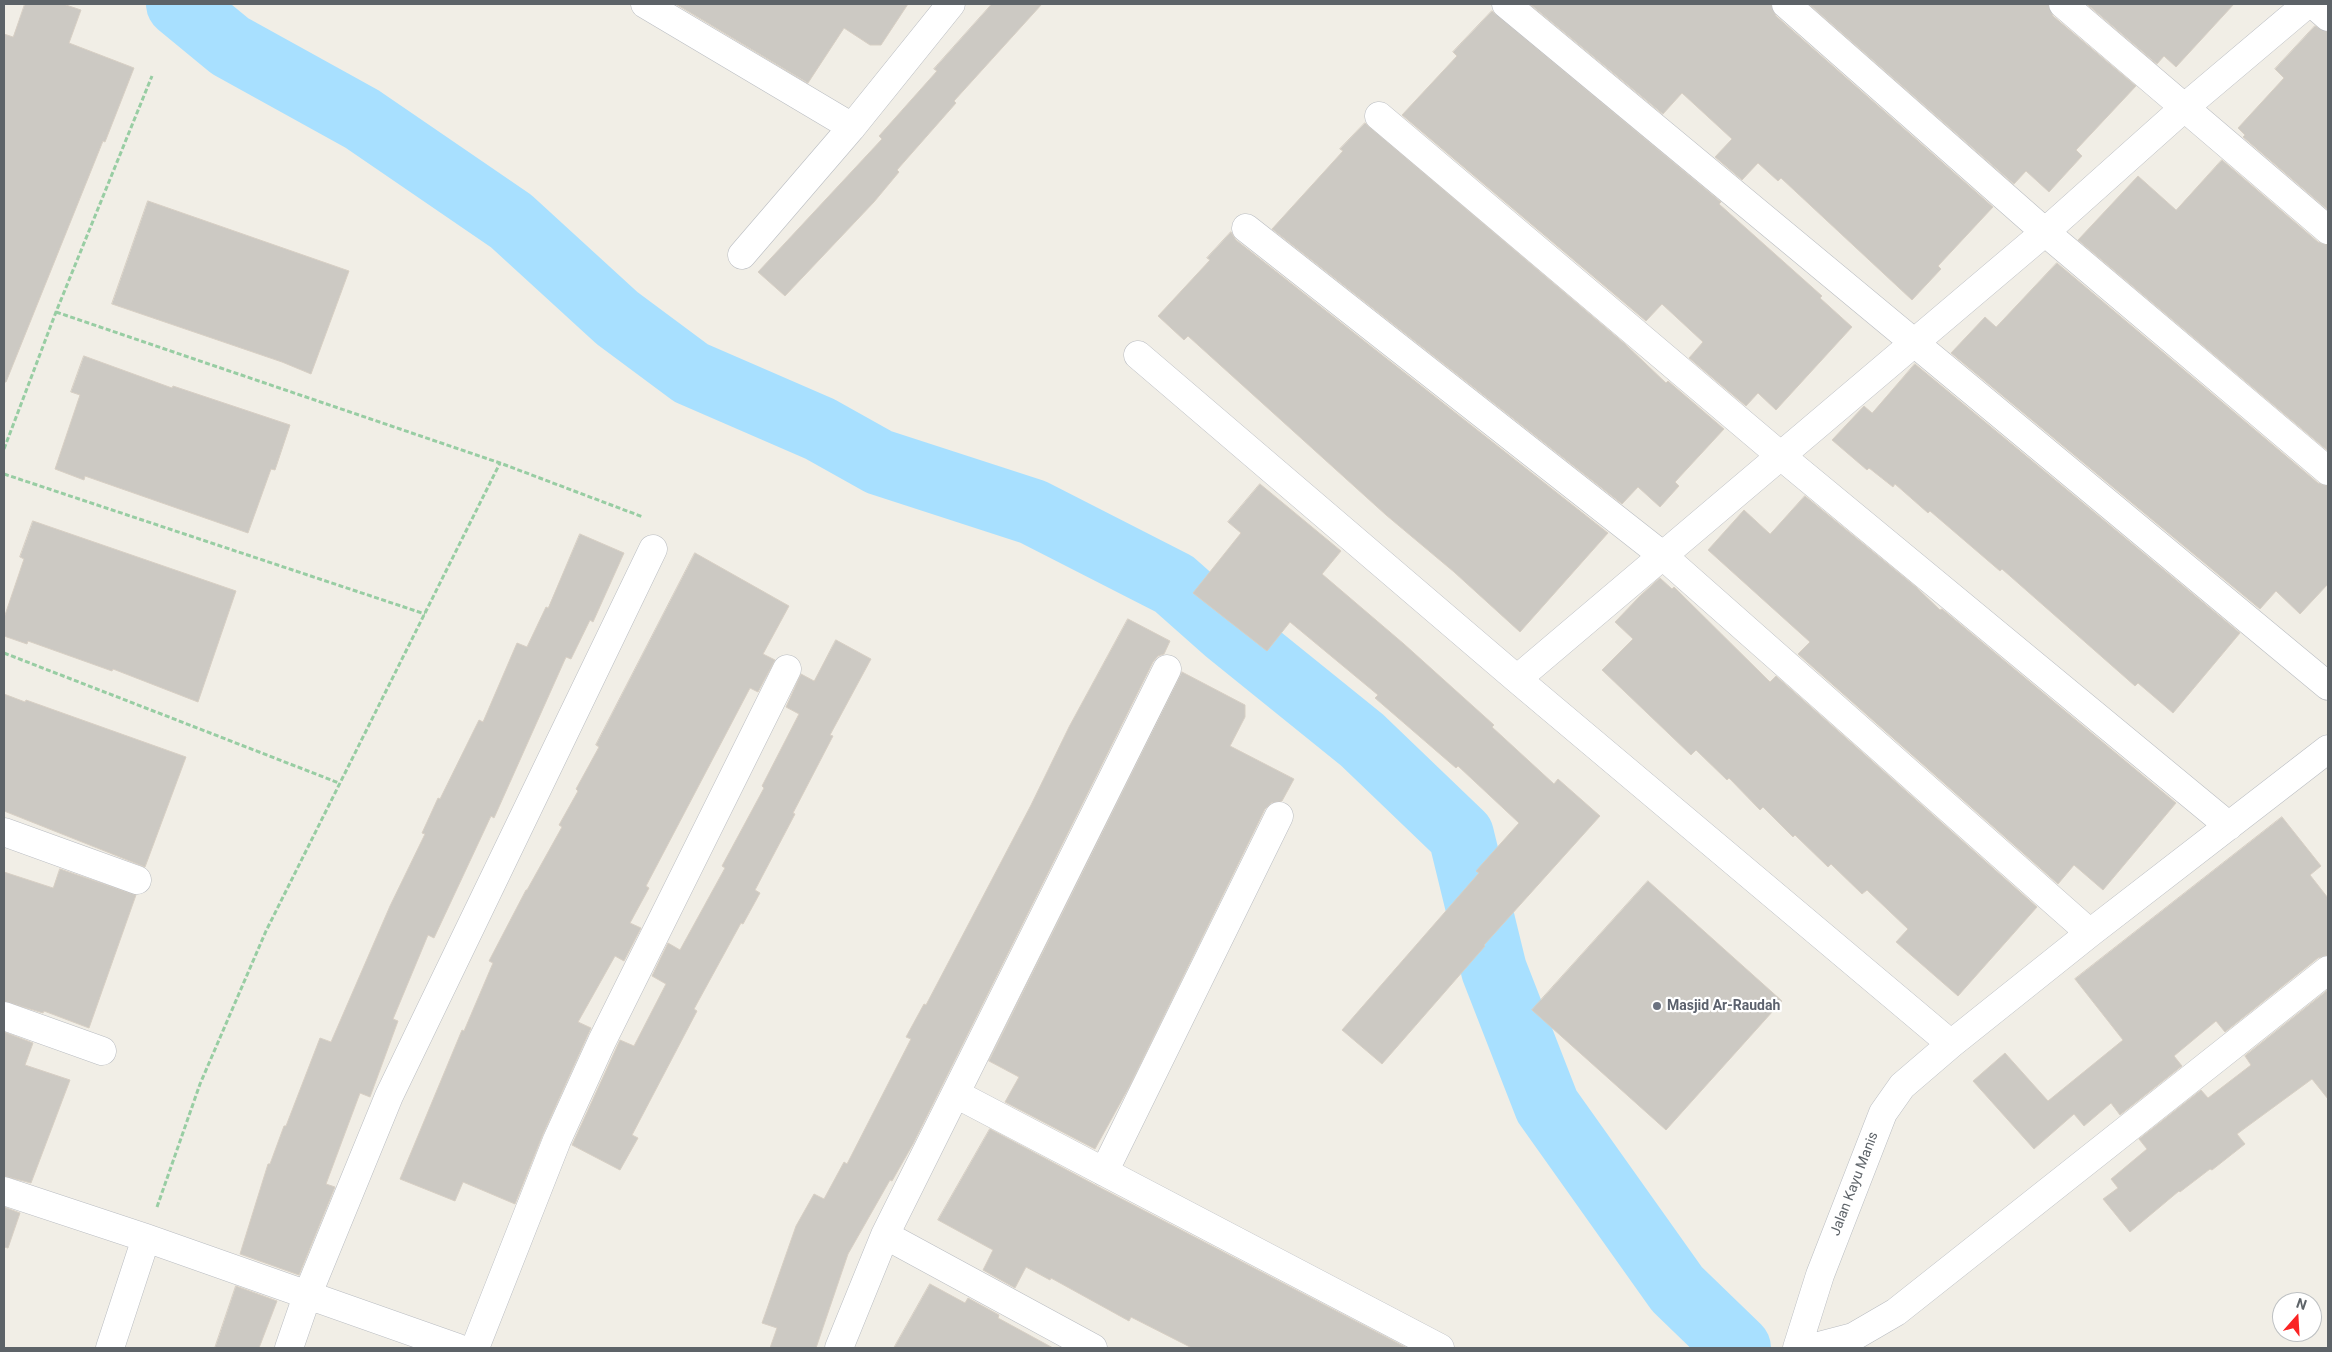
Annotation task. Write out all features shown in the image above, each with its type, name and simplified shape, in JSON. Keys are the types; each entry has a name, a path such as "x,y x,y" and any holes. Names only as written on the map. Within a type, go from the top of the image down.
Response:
{"street":[{"path":"645,4 852,127"},
{"path":"742,255 852,127 951,4"},
{"path":"1506,4 2328,686"},
{"path":"1786,4 2045,232 2328,472"},
{"path":"2063,4 2328,230"},
{"path":"1517,679 2045,232 2185,108 2307,4"},
{"path":"2313,4 2328,17"},
{"path":"1379,116 1780,456 2229,826"},
{"path":"1246,228 1662,555 2090,933"},
{"path":"1138,355 1517,679 1952,1044"},
{"path":"289,1348 307,1296 389,1096 653,549"},
{"path":"475,1348 557,1140 602,1041 787,669"},
{"path":"839,1348 885,1235 1167,669"},
{"name":"Jalan Kayu Manis","path":"1797,1348 1820,1276 1883,1113 1902,1086 2090,933 2328,749"},
{"path":"1104,1172 1279,816"},
{"path":"4,832 137,880"},
{"path":"1811,1348 1853,1336 1896,1312 2328,970"},
{"path":"4,1016 102,1051"},
{"path":"956,1094 1440,1348"},
{"path":"4,1191 146,1238 458,1348"},
{"path":"885,1235 1093,1348"},
{"path":"110,1348 146,1238"}],"path":[{"path":"4,449 56,312 152,76"},
{"path":"56,312 500,464 642,516 655,526 658,534 653,549"},
{"path":"146,1238 200,1084 266,931 500,464"},
{"path":"4,474 424,614"},
{"path":"4,653 339,783"}],"building":[{"path":"25,4 63,4 81,10 69,43 134,68 6,382 4,382 4,34 13,37"},
{"path":"676,4 908,4 881,45 870,45 844,28 808,83"},
{"path":"992,4 1042,4 954,101 956,103 897,170 899,172 874,202 785,296 758,272 882,139 879,136 937,71 934,69"},
{"path":"1530,4 1771,4 1776,16 1993,207 1938,266 1941,269 1912,300 1781,178 1778,181 1758,163 1742,180 1715,157 1732,139 1682,93 1663,114"},
{"path":"1809,4 2048,4 2053,16 2136,86 2076,150 2082,156 2049,192 2026,171 2014,184"},
{"path":"2087,4 2234,4 2176,67 2164,56 2157,64"},
{"path":"1492,11 1721,202 1719,204 1822,296 1820,298 1852,327 1776,410 1758,393 1746,406 1689,358 1703,342 1662,304 1646,321 1402,115 1457,56 1453,52"},
{"path":"2315,26 2328,32 2328,210 2243,137 2245,135 2238,128 2284,78 2275,69"},
{"path":"1365,123 1625,344 1666,383 1668,381 1724,429 1675,482 1679,486 1660,507 1638,487 1622,504 1272,229 1343,151 1340,149"},
{"path":"2222,160 2318,242 2328,245 2328,451 2078,240 2138,176 2176,210"},
{"path":"148,201 349,271 311,374 282,362 112,304"},
{"path":"1231,232 1236,240 1608,533 1520,632 1454,572 1386,515 1188,336 1184,340 1158,316 1210,260 1207,258"},
{"path":"2057,263 2318,483 2328,486 2328,584 2300,614 2276,591 2260,609 1951,353 1985,317 1996,327"},
{"path":"84,356 172,388 173,386 290,425 275,470 271,469 248,533 85,476 84,480 55,469 80,395 71,392"},
{"path":"1915,364 2240,633 2173,713 2138,683 2135,686 2002,569 2000,571 1930,511 1928,513 1895,484 1893,487 1869,468 1867,470 1832,440 1864,406 1872,413"},
{"path":"1260,484 1341,551 1322,574 1494,725 1492,727 1554,784 1558,779 1600,816 1484,945 1382,1064 1342,1030 1479,873 1476,871 1519,823 1458,766 1456,768 1375,698 1378,695 1290,622 1267,651 1193,593 1241,533 1228,522"},
{"path":"1805,496 1916,587 1940,610 1942,609 2176,803 2103,890 2074,865 2058,884 1798,654 1810,642 1708,550 1744,510 1770,534"},
{"path":"33,521 236,591 198,702 113,669 112,671 28,641 27,644 4,636 4,618 24,559 20,557"},
{"path":"580,534 624,553 593,622 590,620 571,659 566,657 494,818 491,816 434,938 428,935 393,1019 398,1021 370,1097 360,1093 326,1184 335,1187 299,1275 240,1254 268,1164 270,1164 284,1126 286,1126 320,1038 331,1042 390,906 425,834 422,833 438,798 440,799 479,720 483,722 517,643 527,647 546,607 548,608"},
{"path":"695,553 789,606 763,654 775,660 758,692 750,688 646,886 649,888 630,923 641,928 624,961 615,956 578,1022 591,1028 543,1134 515,1204 463,1182 455,1201 400,1179 462,1030 464,1031 493,963 489,961 562,827 559,825 599,747 596,745"},
{"path":"1660,578 1672,589 1674,587 1770,682 1776,676 2037,907 1958,996 1896,942 1908,929 1867,890 1862,894 1831,864 1828,867 1795,835 1793,837 1763,807 1760,810 1729,778 1727,780 1696,750 1691,755 1602,670 1633,639 1615,622"},
{"path":"1128,619 1170,641 1164,654 1158,656 1153,662 913,1144 848,1254 816,1348 770,1348 777,1328 762,1323 796,1226 814,1194 824,1199 844,1162 847,1164 911,1039 906,1037 924,1004 926,1005 1031,805 1069,727"},
{"path":"836,640 871,659 830,735 833,736 755,890 760,893 743,924 741,923 694,1009 697,1011 632,1135 638,1138 620,1170 572,1145 620,1040 634,1046 666,984 652,976 668,943 680,950 725,868 722,866 764,788 762,786 799,714 786,707 801,674 814,681"},
{"path":"1182,672 1245,705 1245,717 1230,746 1294,779 1282,801 1271,803 1265,809 1129,1087 1095,1149 1005,1102 1019,1077 989,1061"},
{"path":"4,694 25,702 26,700 186,757 145,867 4,811"},
{"path":"2282,817 2321,866 2310,875 2328,898 2328,955 2318,958 2225,1032 2216,1021 2174,1056 2182,1066 2120,1115 2111,1103 2084,1126 2074,1114 2034,1149 1973,1081 2005,1053 2048,1101 2123,1040 2075,979"},
{"path":"60,869 136,895 89,1028 44,1011 43,1013 4,1001 4,872 53,888"},
{"name":"Masjid Ar-Raudah","path":"1648,881 1782,1001 1666,1130 1532,1010"},
{"path":"2328,990 2328,1099 2312,1079 2237,1134 2245,1144 2212,1170 2210,1169 2179,1191 2130,1232 2103,1199 2118,1188 2111,1179 2147,1149 2139,1139 2201,1090 2208,1098 2251,1065 2245,1056"},
{"path":"4,1032 33,1043 25,1065 70,1080 31,1183 4,1176"},
{"path":"990,1129 1407,1348 1192,1348 1131,1317 1129,1321 1051,1278 1050,1280 1026,1267 1015,1288 983,1270 993,1250 938,1220"},
{"path":"4,1207 20,1213 8,1248 4,1247"},
{"path":"930,1284 965,1303 968,1298 999,1315 998,1318 1053,1348 894,1348"},
{"path":"236,1286 277,1301 259,1348 215,1348"}],"waterway":[{"path":"179,4 230,46 362,119 511,221 617,318 691,373 820,429 879,462 1033,512 1174,584 1227,631 1362,740 1461,835 1494,970 1547,1106 1677,1289 1738,1348"}],"place":[{"name":"Masjid Ar-Raudah","path":"1657,1006"}]}
